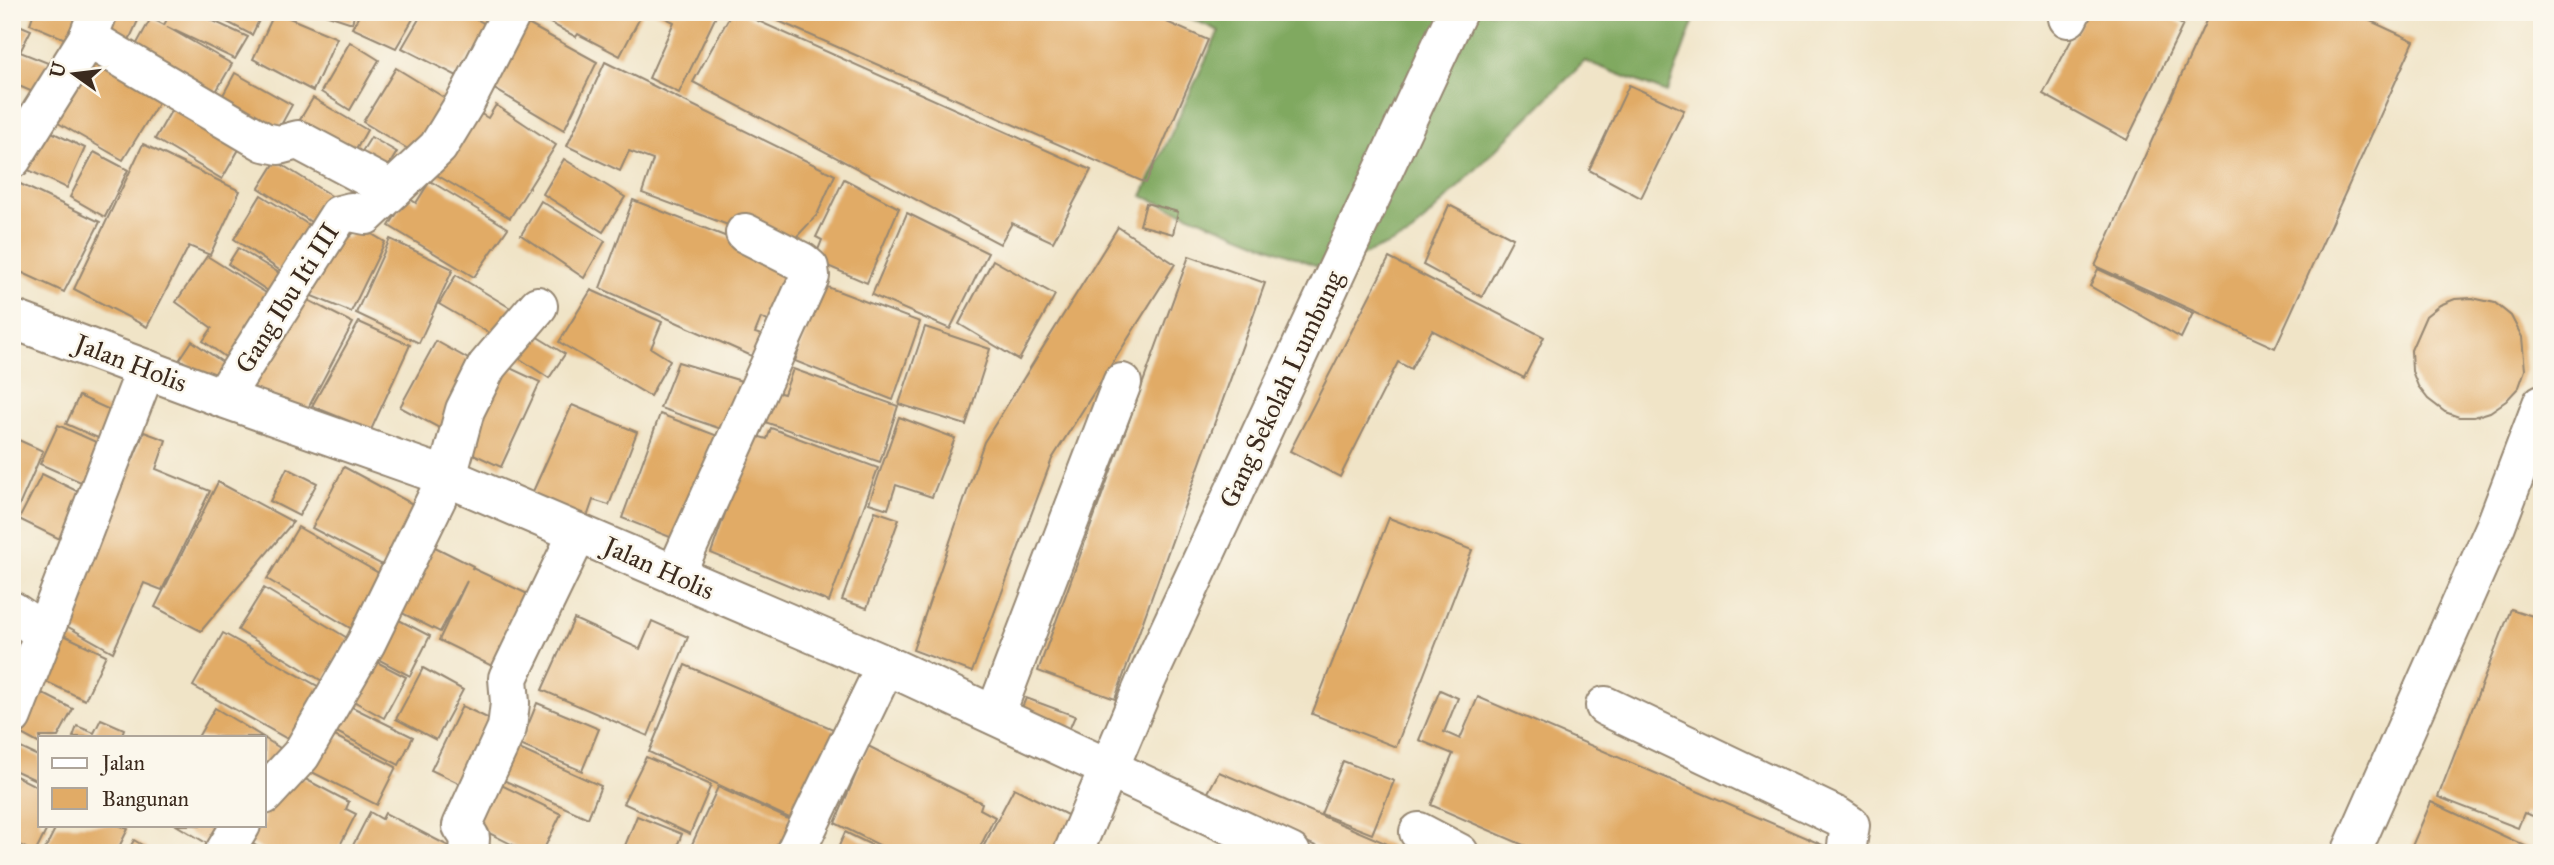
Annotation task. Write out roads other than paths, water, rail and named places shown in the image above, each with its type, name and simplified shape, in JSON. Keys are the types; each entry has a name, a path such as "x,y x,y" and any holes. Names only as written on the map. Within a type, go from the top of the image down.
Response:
{"street":[{"path":"12,159 93,25 264,142 279,145 298,140 391,190 438,147 466,101 512,12"},
{"name":"Gang Sekolah Lumbung","path":"1073,853 1145,682 1457,12"},
{"name":"Gang Ibu Iti III","path":"223,398 339,215 351,212 366,215 391,190"},
{"path":"674,575 810,276 809,268 802,262 745,233"},
{"path":"266,793 301,755 366,643 447,477 464,410 487,366 538,306"},
{"name":"Jalan Holis","path":"12,318 223,398 447,477 886,665 1291,853"},
{"path":"12,716 146,369"},
{"path":"995,715 1122,383"},
{"path":"2351,853 2496,525 2542,404"},
{"path":"471,852 470,838 462,826 506,728 510,703 508,678 578,533"},
{"path":"12,611 44,633"},
{"path":"795,853 886,665"},
{"path":"1605,706 1838,817 1850,825 1846,853"},
{"path":"224,853 240,826"},
{"path":"1419,832 1459,853"}]}
